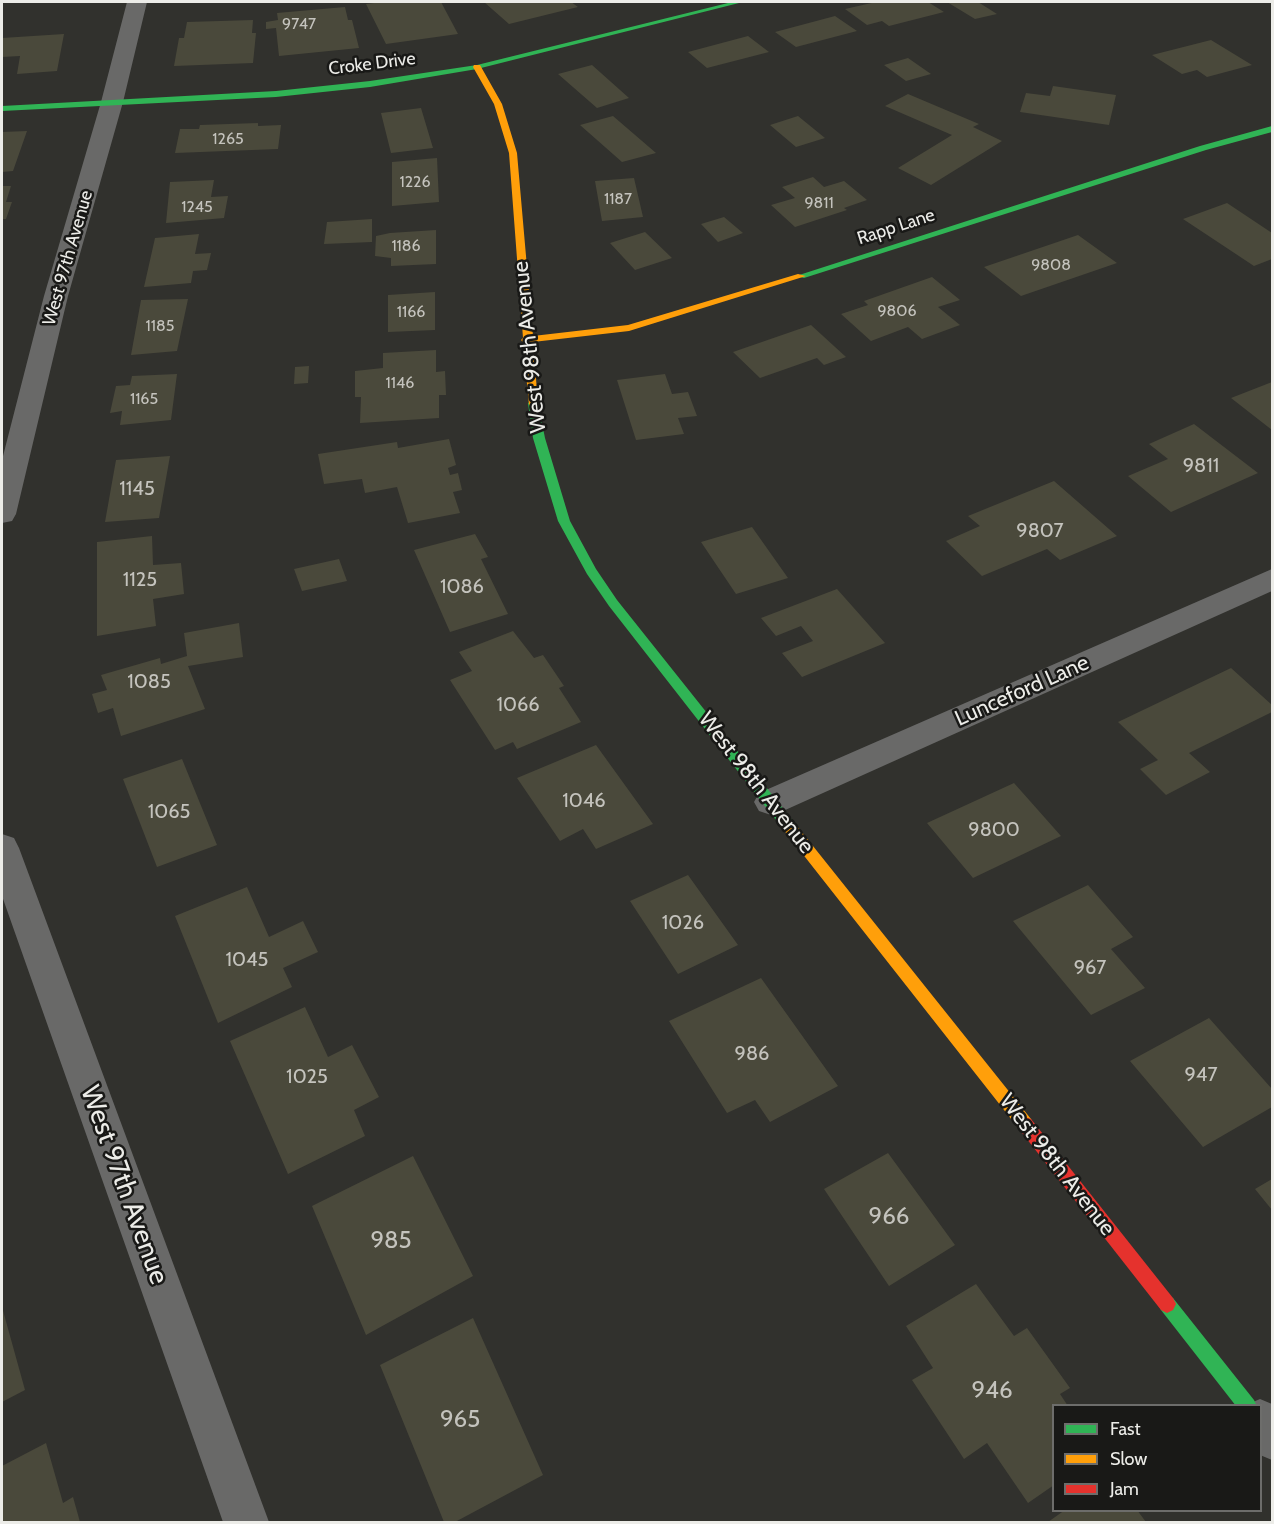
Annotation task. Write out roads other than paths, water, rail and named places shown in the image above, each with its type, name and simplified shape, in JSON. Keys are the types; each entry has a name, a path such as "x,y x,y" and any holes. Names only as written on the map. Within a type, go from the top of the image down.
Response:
{"street":[{"name":"West 97th Avenue","path":"2,514 56,296 112,102 137,2"},
{"name":"Croke Drive","path":"2,109 276,94 370,84 477,67 739,2"},
{"name":"West 98th Avenue","path":"477,67 498,104 513,153 526,340 538,438 564,521 591,571 613,603 1246,1404"},
{"name":"Rapp Lane","path":"526,340 629,328 668,318 1203,148 1272,129"},
{"name":"Lunceford Lane","path":"771,802 1272,579"},
{"name":"West 97th Avenue","path":"2,848 246,1522"},
{"path":"1262,1424 1272,1437"}]}
